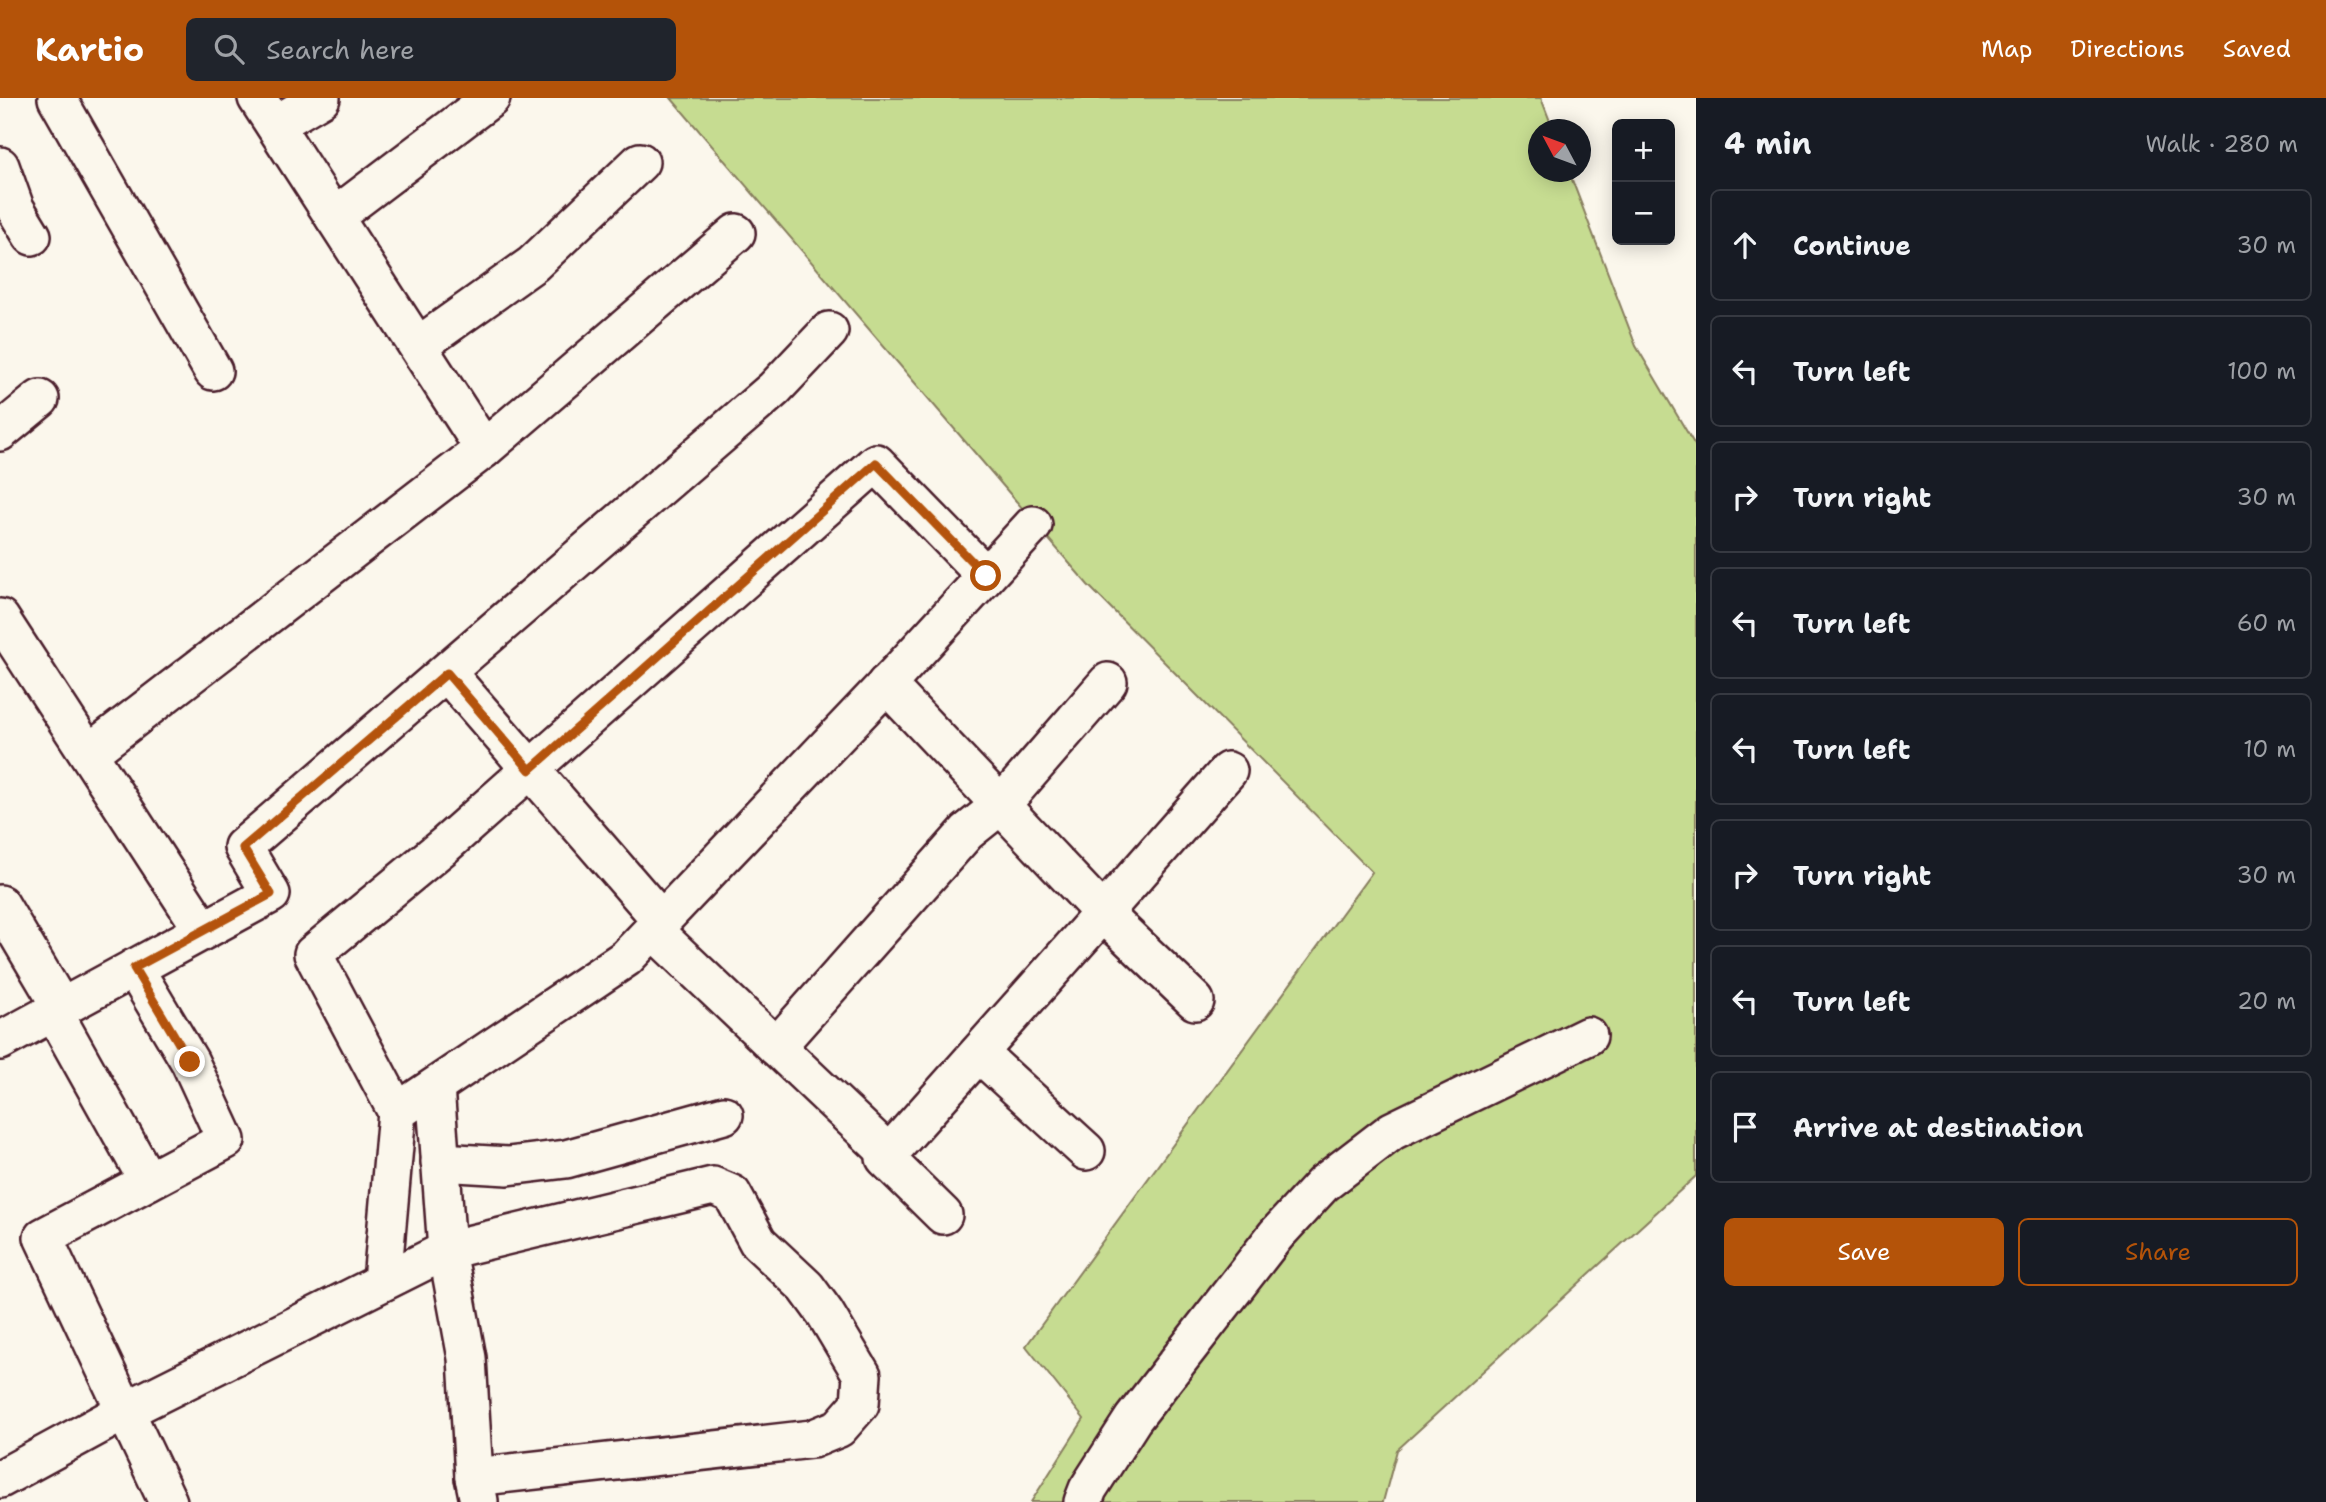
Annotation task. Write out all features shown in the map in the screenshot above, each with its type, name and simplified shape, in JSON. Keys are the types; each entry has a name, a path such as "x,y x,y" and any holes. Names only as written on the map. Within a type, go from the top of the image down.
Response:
{"street":[{"path":"57,98 213,371"},
{"path":"321,98 266,112 484,449"},
{"path":"334,217 491,98"},
{"path":"418,346 533,264 640,162"},
{"path":"0,166 15,208 32,236"},
{"path":"89,753 484,449 736,233"},
{"path":"0,1041 271,894 243,848 774,388 830,331"},
{"path":"0,432 40,399"},
{"path":"382,1281 397,1112 313,954 445,845 876,463 986,576"},
{"path":"397,1112 626,958 886,684 1032,525"},
{"path":"0,618 203,930"},
{"path":"447,673 657,926 776,1046 889,1154"},
{"path":"776,1046 967,832 1002,804 1108,682"},
{"path":"886,684 1103,913 1195,1001"},
{"path":"943,1215 885,1158 1228,771"},
{"path":"0,904 148,1181"},
{"path":"134,968 190,1062 226,1140 43,1237 167,1502"},
{"path":"1083,1502 1088,1489 1149,1397 1276,1234 1323,1184 1392,1131 1588,1035"},
{"path":"979,1053 1086,1151"},
{"path":"0,1479 125,1411 447,1250 713,1186 732,1194 758,1242 806,1287 862,1375 860,1404 839,1427 812,1439 476,1489 467,1358 447,1250 435,1087"},
{"path":"440,1162 509,1166 566,1159 724,1115"}],"green space":[{"path":"671,98 1541,98 1549,119 1528,119 1528,182 1573,182 1636,346 1696,447 1696,1176 1397,1450 1383,1502 1031,1502 1084,1419 1026,1346 1372,872 1088,585"}],"route":[{"path":"190,1062 134,968 271,894 243,848 447,673 530,770 876,463 986,576"}]}
